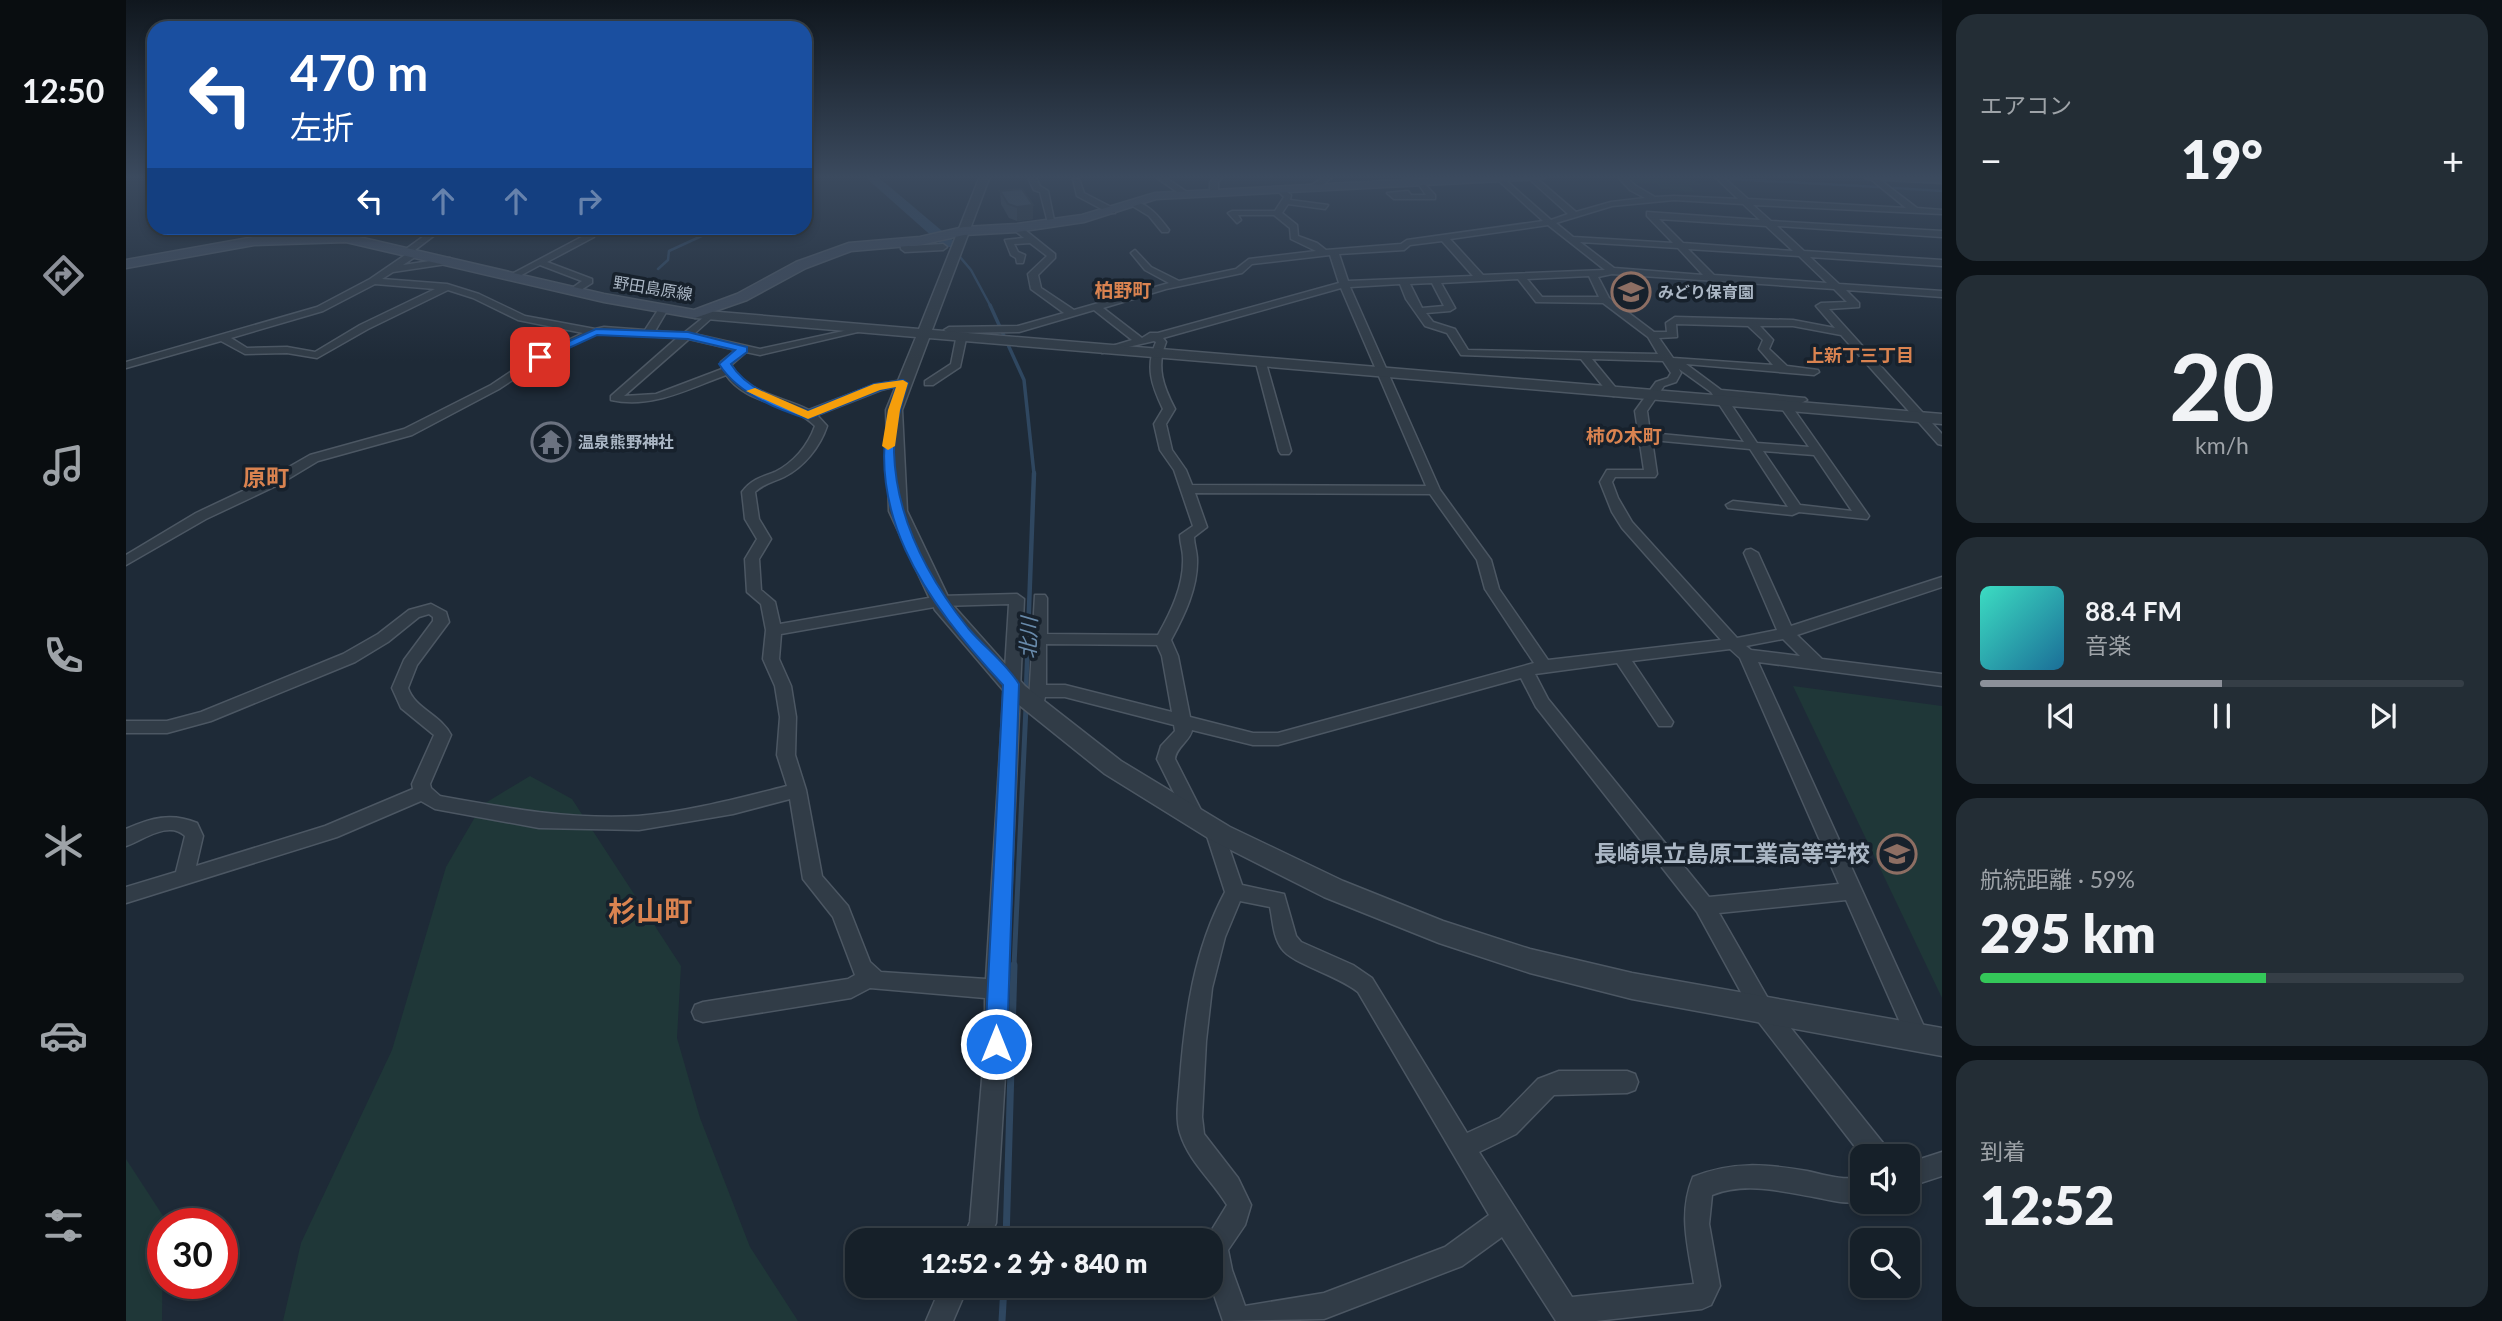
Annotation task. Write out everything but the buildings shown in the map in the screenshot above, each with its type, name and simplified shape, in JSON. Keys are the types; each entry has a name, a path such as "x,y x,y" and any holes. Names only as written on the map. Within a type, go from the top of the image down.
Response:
{"main road":[{"name":"野田島原線","path":"126,264 254,241 310,238"},
{"name":"野田島原線","path":"332,238 354,239 573,291 702,315 795,268 843,249 942,238"}],"street":[{"path":"126,365 221,335 308,314 373,281 429,238"},
{"path":"513,276 586,238"},
{"path":"961,238 903,383 889,434 891,483 907,541 940,601 964,634 1086,750 1130,781 1272,861 1346,894 1478,944 1530,961 1622,983 1930,1040"},
{"path":"1027,238 1052,256 1033,274 1036,289 1070,312"},
{"path":"1296,238 1329,253 1434,490 1474,543 1483,560 1492,589 1544,666"},
{"path":"1010,336 1070,312 1239,271 1249,262 1404,247 1407,243 1444,238 1481,279"},
{"path":"1672,238 1711,278"},
{"path":"1783,238 1856,305 1821,306 1942,441"},
{"path":"938,239 955,253"},
{"path":"1576,239 1942,263"},
{"path":"1576,239 1612,271"},
{"path":"1020,261 1021,255 1015,255 1007,242 1030,240"},
{"path":"1135,253 1138,261 1152,272 1178,284"},
{"path":"390,269 450,261"},
{"path":"542,263 589,280 573,291"},
{"path":"1105,351 1154,335 1344,284 1612,271 1942,294"},
{"path":"1593,274 1605,300 1651,335 1676,373 1675,377 1660,384 1641,411 1651,474 1611,473 1606,482 1611,502 1628,530 1681,582 1740,650 1853,891 1930,1040"},
{"path":"1521,277 1539,300 1605,300"},
{"path":"373,281 447,287 476,296 522,318 596,332 688,335 760,352 779,350 858,329"},
{"path":"1421,311 1450,308 1436,281"},
{"path":"1404,282 1411,299 1429,324 1451,331 1465,353 1666,358 1814,372"},
{"path":"221,335 245,351 288,350 317,355 364,327 447,287"},
{"path":"1094,306 1138,340"},
{"path":"648,333 663,309"},
{"path":"727,371 663,396 633,400 615,398 688,335 702,315 961,338 1010,336 1105,351 1614,393 1721,397 1942,419"},
{"path":"1651,335 1673,335 1671,323 1675,320 1793,323 1847,333"},
{"path":"1751,323 1768,340 1764,349 1784,370"},
{"path":"949,330 990,336"},
{"path":"126,561 190,522 273,482 314,458 408,432 495,387 540,357 596,332"},
{"path":"1154,335 1161,342 1153,355 1155,382 1169,409 1160,424 1166,450 1180,470 1200,527 1186,535 1190,563 1185,589 1179,613 1163,640"},
{"path":"929,383 956,365 961,338"},
{"path":"743,349 726,361 727,371 747,389 808,415 821,426 816,439 790,467 756,484 748,492 752,519 764,539 752,559 754,592 768,602 775,630 772,659 783,686 788,717 786,755 797,790 813,879 841,912 862,968 870,977 883,983 996,989"},
{"path":"1586,358 1614,393"},
{"path":"1666,358 1691,371 1721,397 1796,508"},
{"path":"1261,363 1285,452"},
{"path":"808,415 878,387 903,383"},
{"path":"1733,505 1792,511 1796,508 1863,516 1818,452 1793,403"},
{"path":"1646,436 1818,452"},
{"path":"1187,489 1434,490"},
{"path":"1751,553 1786,633 1817,664"},
{"path":"1740,650 1942,582"},
{"path":"775,630 940,601 1017,598 1026,694"},
{"path":"981,1228 996,1044 996,989 1026,694 1039,639 1040,598"},
{"path":"126,727 167,727 205,717 349,658 383,638 414,613 431,609 441,615 441,622 410,664 400,688 408,708 439,726 443,735 424,775 423,792"},
{"path":"1039,639 1163,640"},
{"path":"1163,640 1170,656 1184,735 1169,748 1166,759 1205,825 1235,892"},
{"path":"1026,694 1065,691 1181,723 1253,739 1278,739 1544,666 1622,659 1740,650 1817,664 1942,680"},
{"path":"1622,659 1665,722"},
{"path":"1525,671 1542,703 1704,906 1762,1009 1868,1144"},
{"path":"423,792 435,802 450,807 539,821 639,823 733,807 797,790"},
{"path":"126,895 330,832 423,792"},
{"path":"126,838 163,824 181,824 190,828 194,836 184,878"},
{"path":"1704,906 1853,891"},
{"path":"1235,892 1278,900 1286,937 1294,949 1349,970 1365,985 1505,1219 1569,1316 1702,1296 1707,1286 1696,1234 1695,1205 1702,1186 1724,1177 1759,1174 1835,1190 1850,1189"},
{"path":"1235,892 1225,907 1213,943 1198,1017 1190,1121 1195,1140 1239,1205 1237,1218 1220,1237 1215,1250 1236,1321 1327,1314 1453,1256 1505,1219"},
{"path":"702,1012 851,988 870,977"},
{"path":"1463,1147 1508,1126 1546,1087 1559,1082 1627,1082"},
{"path":"1920,1171 1942,1164"},
{"path":"939,1321 950,1298"}],"green space":[{"name":"長崎県立島原工業高等学校","path":"1793,686 1942,706 1942,998"},
{"path":"530,776 572,799 681,966 677,1038 700,1118 750,1247 798,1321 283,1321 301,1243 392,1050 446,867 482,805"},
{"path":"126,1159 158,1208 147,1208 147,1299 162,1299 162,1321 126,1321"}],"waterway":[{"path":"658,269 668,260 669,251 698,238"},
{"name":"北川","path":"942,238 949,244"},
{"name":"北川","path":"949,244 971,270 990,306"},
{"name":"北川","path":"990,306 1024,380 1034,474"},
{"name":"北川","path":"1026,690 1034,474"},
{"name":"北川","path":"1014,966 1026,707"},
{"name":"北川","path":"1006,1228 1014,965"},
{"name":"北川","path":"1002,1321 1003,1298"}],"slow traffic":[{"path":"751,391 808,415 878,387 903,383 894,410 888,446"}],"place":[{"name":"みどり保育園","path":"1631,292"},
{"name":"温泉熊野神社","path":"551,442"},
{"name":"長崎県立島原工業高等学校","path":"1897,854"}],"district":[{"name":"柏野町","path":"1123,290"},
{"name":"上新丁三丁目","path":"1860,356"},
{"name":"柿の木町","path":"1624,436"},
{"name":"原町","path":"266,478"},
{"name":"杉山町","path":"650,911"}],"route":[{"path":"540,357 584,335 604,330 688,335 743,349 725,364 734,379 747,389 808,415 878,387 903,383 894,410 888,451 893,495 900,522 919,566 940,601 964,634 1011,684 996,989 996,1044"}]}
